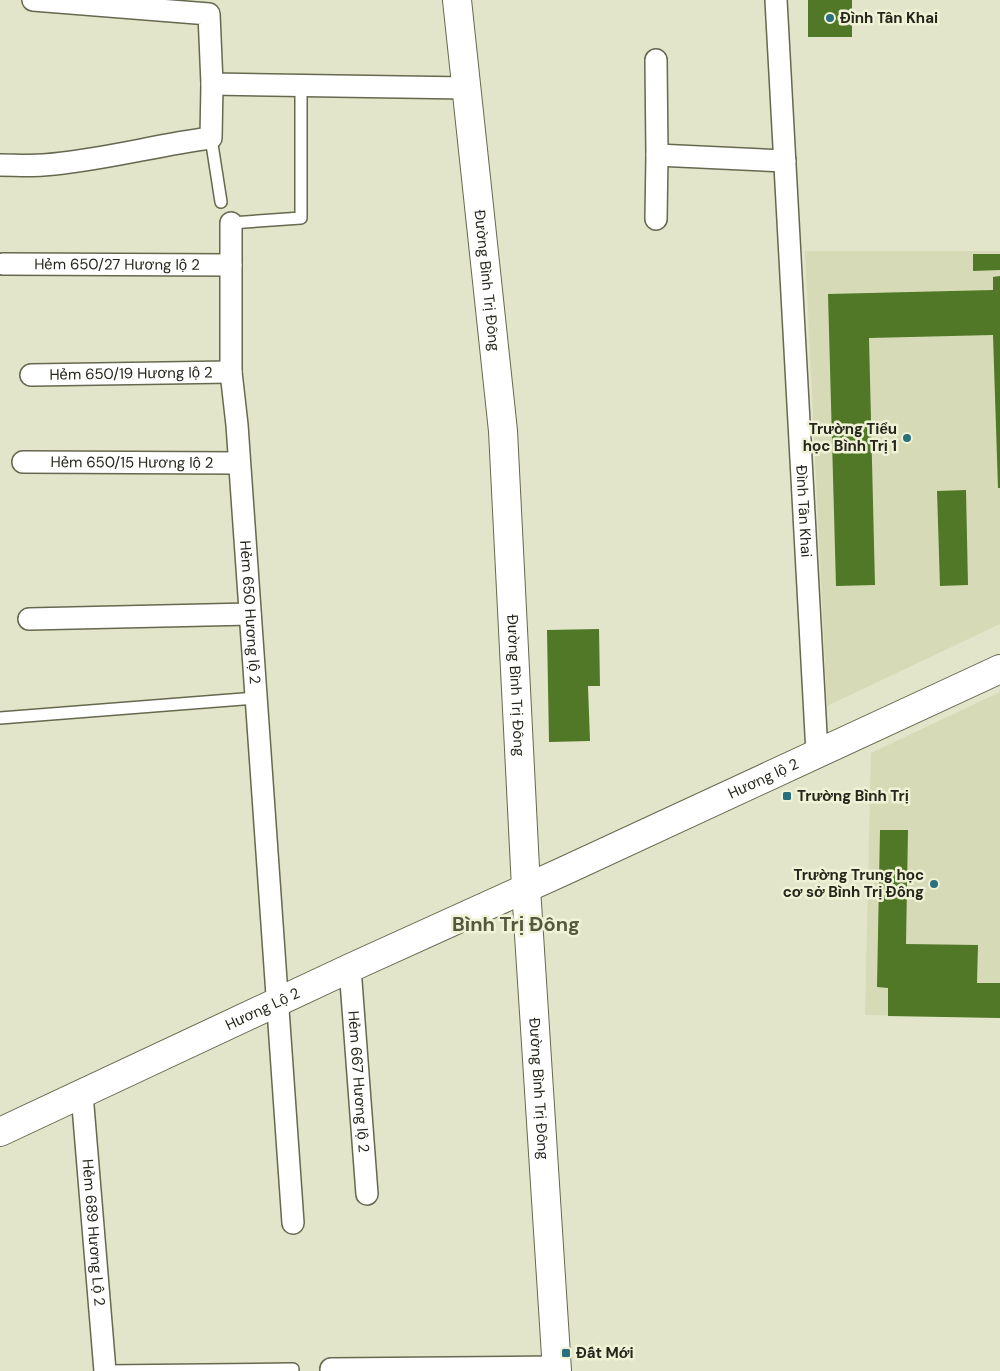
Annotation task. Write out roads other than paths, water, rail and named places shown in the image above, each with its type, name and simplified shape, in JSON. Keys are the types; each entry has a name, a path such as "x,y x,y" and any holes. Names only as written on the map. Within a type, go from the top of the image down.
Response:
{"street":[{"path":"0,165 52,164 211,138 212,84 209,7 33,0"},
{"name":"Đường Bình Trị Đông","path":"457,0 503,431 526,888 557,1369"},
{"name":"Đình Tân Khai","path":"776,0 818,753"},
{"path":"656,60 656,219"},
{"path":"212,84 466,88"},
{"path":"657,155 785,161"},
{"name":"Hẻm 650 Hương lộ 2","path":"231,223 231,372 237,425 293,1223"},
{"name":"Hẻm 650/27 Hương lộ 2","path":"3,264 231,265"},
{"name":"Hẻm 650/19 Hương lộ 2","path":"31,375 231,372"},
{"name":"Hẻm 650/15 Hương lộ 2","path":"23,462 239,463"},
{"path":"29,619 250,614"},
{"name":"Hương lộ 2","path":"526,888 1000,669"},
{"name":"Hương Lộ 2","path":"0,1132 526,888"},
{"name":"Hẻm 667 Hương lộ 2","path":"350,968 367,1194"},
{"name":"Hẻm 689 Hương Lộ 2","path":"82,1094 105,1371"},
{"path":"331,1369 557,1369"}],"lane":[{"path":"231,223 301,218 301,85"},
{"path":"211,138 221,202"},
{"path":"0,718 256,698"},
{"path":"105,1371 293,1369"}],"place":[{"name":"Đình Tân Khai","path":"830,18"},
{"name":"Trường Tiểu học Bình Trị 1","path":"907,438"},
{"name":"Trường Bình Trị","path":"787,796"},
{"name":"Trường Trung học cơ sở Bình Trị Đông","path":"934,884"},
{"name":"Đất Mới","path":"566,1353"}],"district":[{"name":"Bình Trị Đông","path":"516,924"}]}
